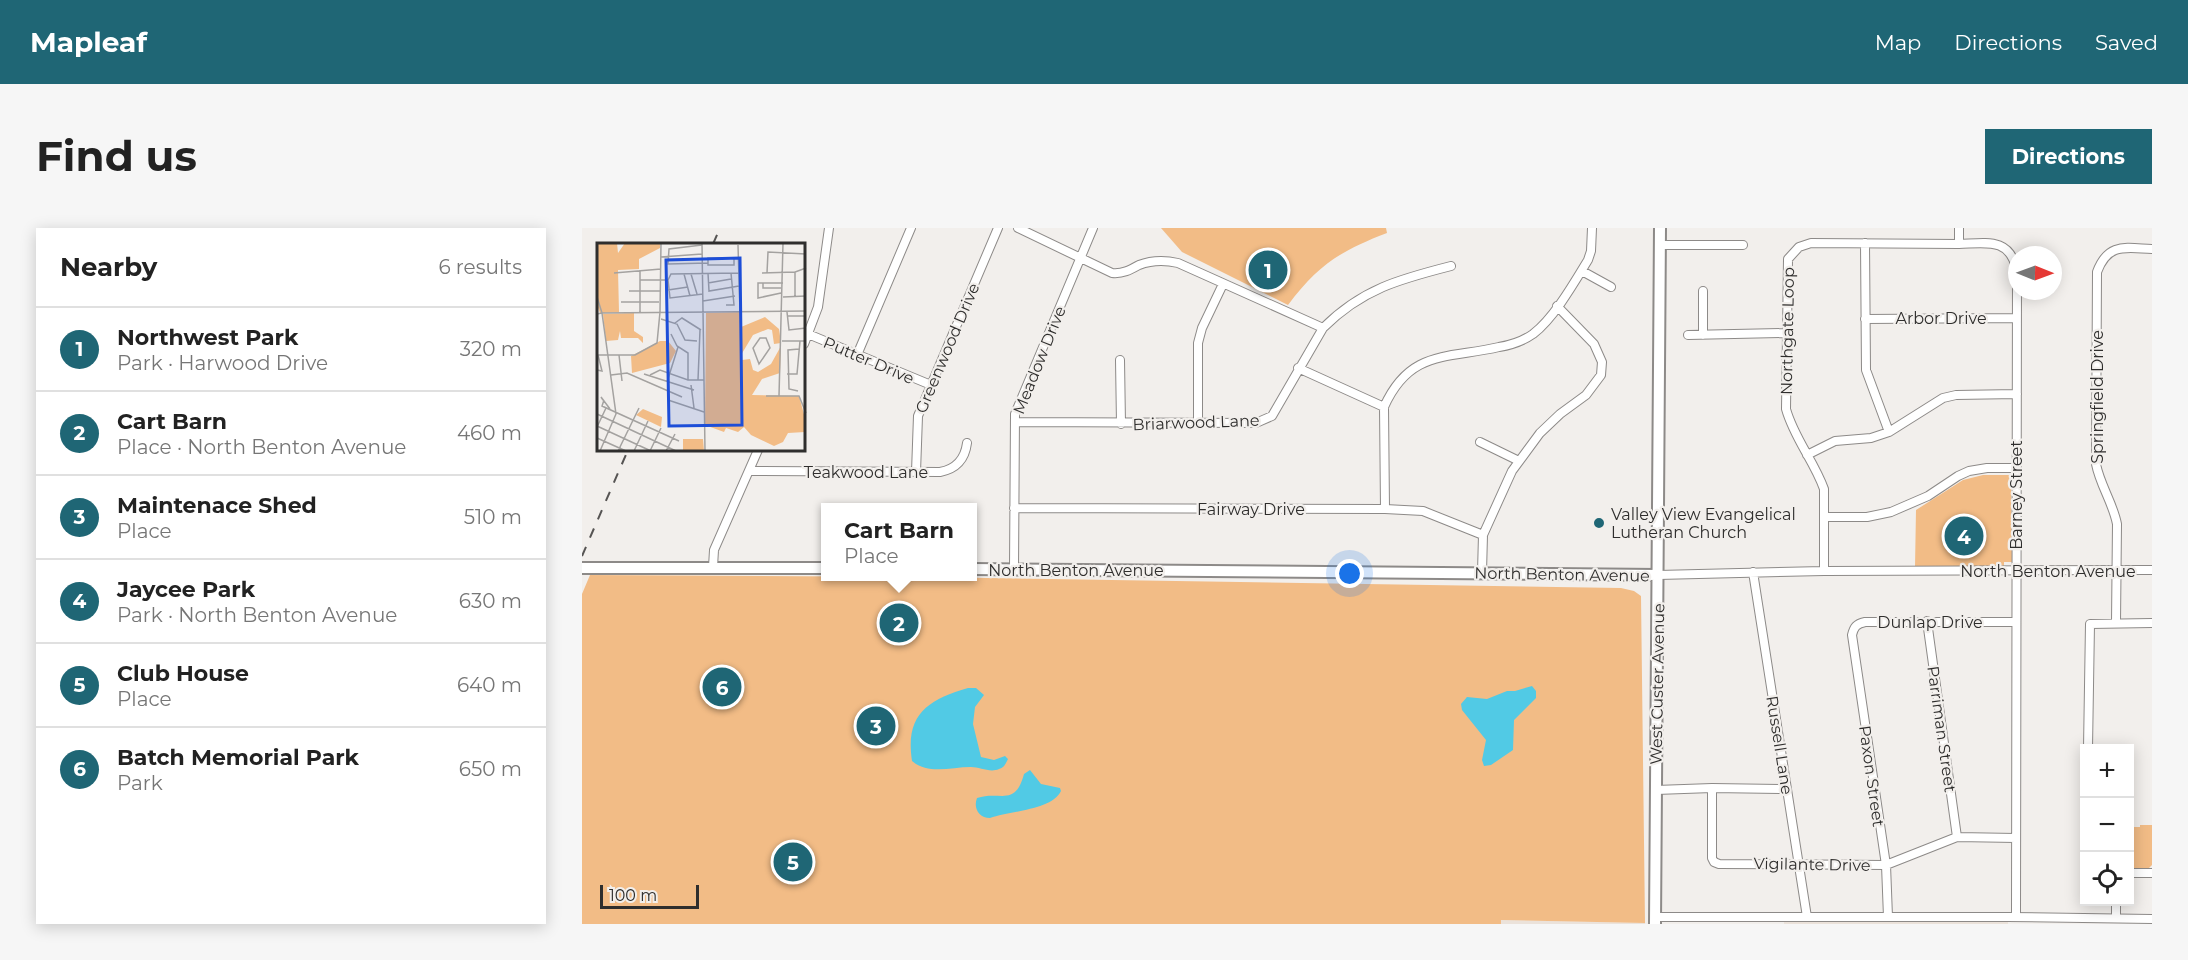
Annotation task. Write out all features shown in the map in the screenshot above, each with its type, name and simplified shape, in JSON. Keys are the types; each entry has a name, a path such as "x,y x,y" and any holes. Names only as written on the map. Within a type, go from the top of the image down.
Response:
{"main road":[{"name":"West Custer Avenue","path":"1655,921 1660,228"},
{"path":"582,567 821,568"},
{"name":"North Benton Avenue","path":"977,569 1658,575"}],"street":[{"path":"806,339 818,307 829,228"},
{"path":"857,355 911,228"},
{"name":"Greenwood Drive","path":"916,472 917,422 998,228"},
{"path":"1018,228 1116,274 1148,262 1169,261 1186,266 1323,328"},
{"name":"Meadow Drive","path":"1014,570 1015,414 1093,228"},
{"path":"1385,509 1384,407 1391,393 1413,369 1426,362 1448,354 1513,344 1532,335 1545,323 1582,271 1590,256 1592,228"},
{"path":"1959,228 1959,244"},
{"name":"Northgate Loop","path":"1824,571 1824,489 1791,426 1786,409 1786,269 1788,259 1799,247 1811,243 1959,244"},
{"path":"1865,243 1866,372 1889,432"},
{"name":"Barney Street","path":"1959,244 1993,243 2006,248 2014,258 2017,271 2016,917"},
{"path":"1660,245 1743,245"},
{"name":"Springfield Drive","path":"2116,622 2117,524 2115,514 2098,476 2096,464 2097,272 2101,262 2110,251 2122,248 2152,249"},
{"name":"Briarwood Lane","path":"1015,422 1256,423 1266,420 1272,416 1323,328 1348,305 1377,288 1451,266"},
{"path":"1582,271 1611,287"},
{"path":"1198,423 1200,334 1223,284"},
{"path":"1703,335 1704,291"},
{"path":"1482,572 1483,535 1512,471 1540,433 1560,414 1586,395 1601,375 1602,362 1594,344 1557,306"},
{"name":"Arbor Drive","path":"1865,318 2017,318"},
{"path":"1688,335 1786,333"},
{"name":"Putter Drive","path":"808,334 931,386"},
{"path":"1120,360 1121,424"},
{"path":"1299,368 1384,407"},
{"path":"1807,455 1835,441 1871,438 1889,432 1929,405 1945,398 1956,395 2017,394"},
{"path":"1480,442 1519,460"},
{"name":"Teakwood Lane","path":"749,471 940,472 953,468 963,457 967,443"},
{"path":"713,567 714,550 757,452"},
{"path":"1825,517 1868,517 1891,512 1928,496 1969,471 1987,468 2016,468"},
{"name":"Fairway Drive","path":"1014,508 1423,511 1483,535"},
{"name":"North Benton Avenue","path":"1658,575 1824,571 2152,570"},
{"name":"Russell Lane","path":"1753,572 1807,917"},
{"name":"Parriman Street","path":"1927,621 1957,837"},
{"name":"Dunlap Drive","path":"1852,635 1857,624 1865,622 2016,622"},
{"path":"2088,744 2089,627 2092,622 2152,623"},
{"name":"Paxon Street","path":"1852,635 1886,866 1888,917"},
{"name":"Vigilante Drive","path":"1712,788 1712,858 1719,864 1886,866 1957,837 2016,838"},
{"path":"1656,790 1786,789"},
{"path":"2134,873 2152,873"},
{"path":"2116,906 2116,918"},
{"path":"1655,921 1807,917 2152,919"}],"shaded area":[{"path":"1161,228 1386,228 1387,233 1356,246 1320,269 1288,305 1182,252"},
{"path":"1983,475 2011,475 2012,562 2004,562 2004,566 1915,567 1916,510 1963,480"},
{"path":"590,575 821,576 821,581 977,581 977,578 1621,588 1634,591 1641,596 1645,923 1501,920 1501,924 582,924 582,594"},
{"path":"2140,825 2152,825 2152,865 2148,869 2134,869 2134,827 2140,827"},
{"path":"2008,917 2008,924 1784,924 1784,920"},
{"path":"1500,920 1645,923 1645,924 1501,924"}],"water":[{"path":"1532,686 1536,691 1536,698 1514,720 1513,750 1491,765 1484,766 1482,760 1486,740 1462,710 1461,704 1467,697 1487,699 1507,691"},
{"path":"968,688 976,688 984,695 975,707 973,724 981,757 994,760 1005,756 1008,759 1005,765 996,770 971,767 932,769 912,761 912,732 922,712 941,698"},
{"path":"1030,770 1041,784 1060,788 1061,791 1056,797 1040,806 990,818 986,818 976,809 977,798 1006,796 1016,791 1024,774"}],"railway":[{"path":"713,243 720,228"},
{"path":"582,556 627,452"}],"place":[{"name":"Northwest Park","path":"1268,270"},
{"name":"Valley View Evangelical Lutheran Church","path":"1599,523"},
{"name":"Jaycee Park","path":"1964,536"},
{"name":"Cart Barn","path":"899,623"},
{"name":"Batch Memorial Park","path":"722,687"},
{"name":"Maintenace Shed","path":"876,726"},
{"name":"Club House","path":"793,862"}]}
